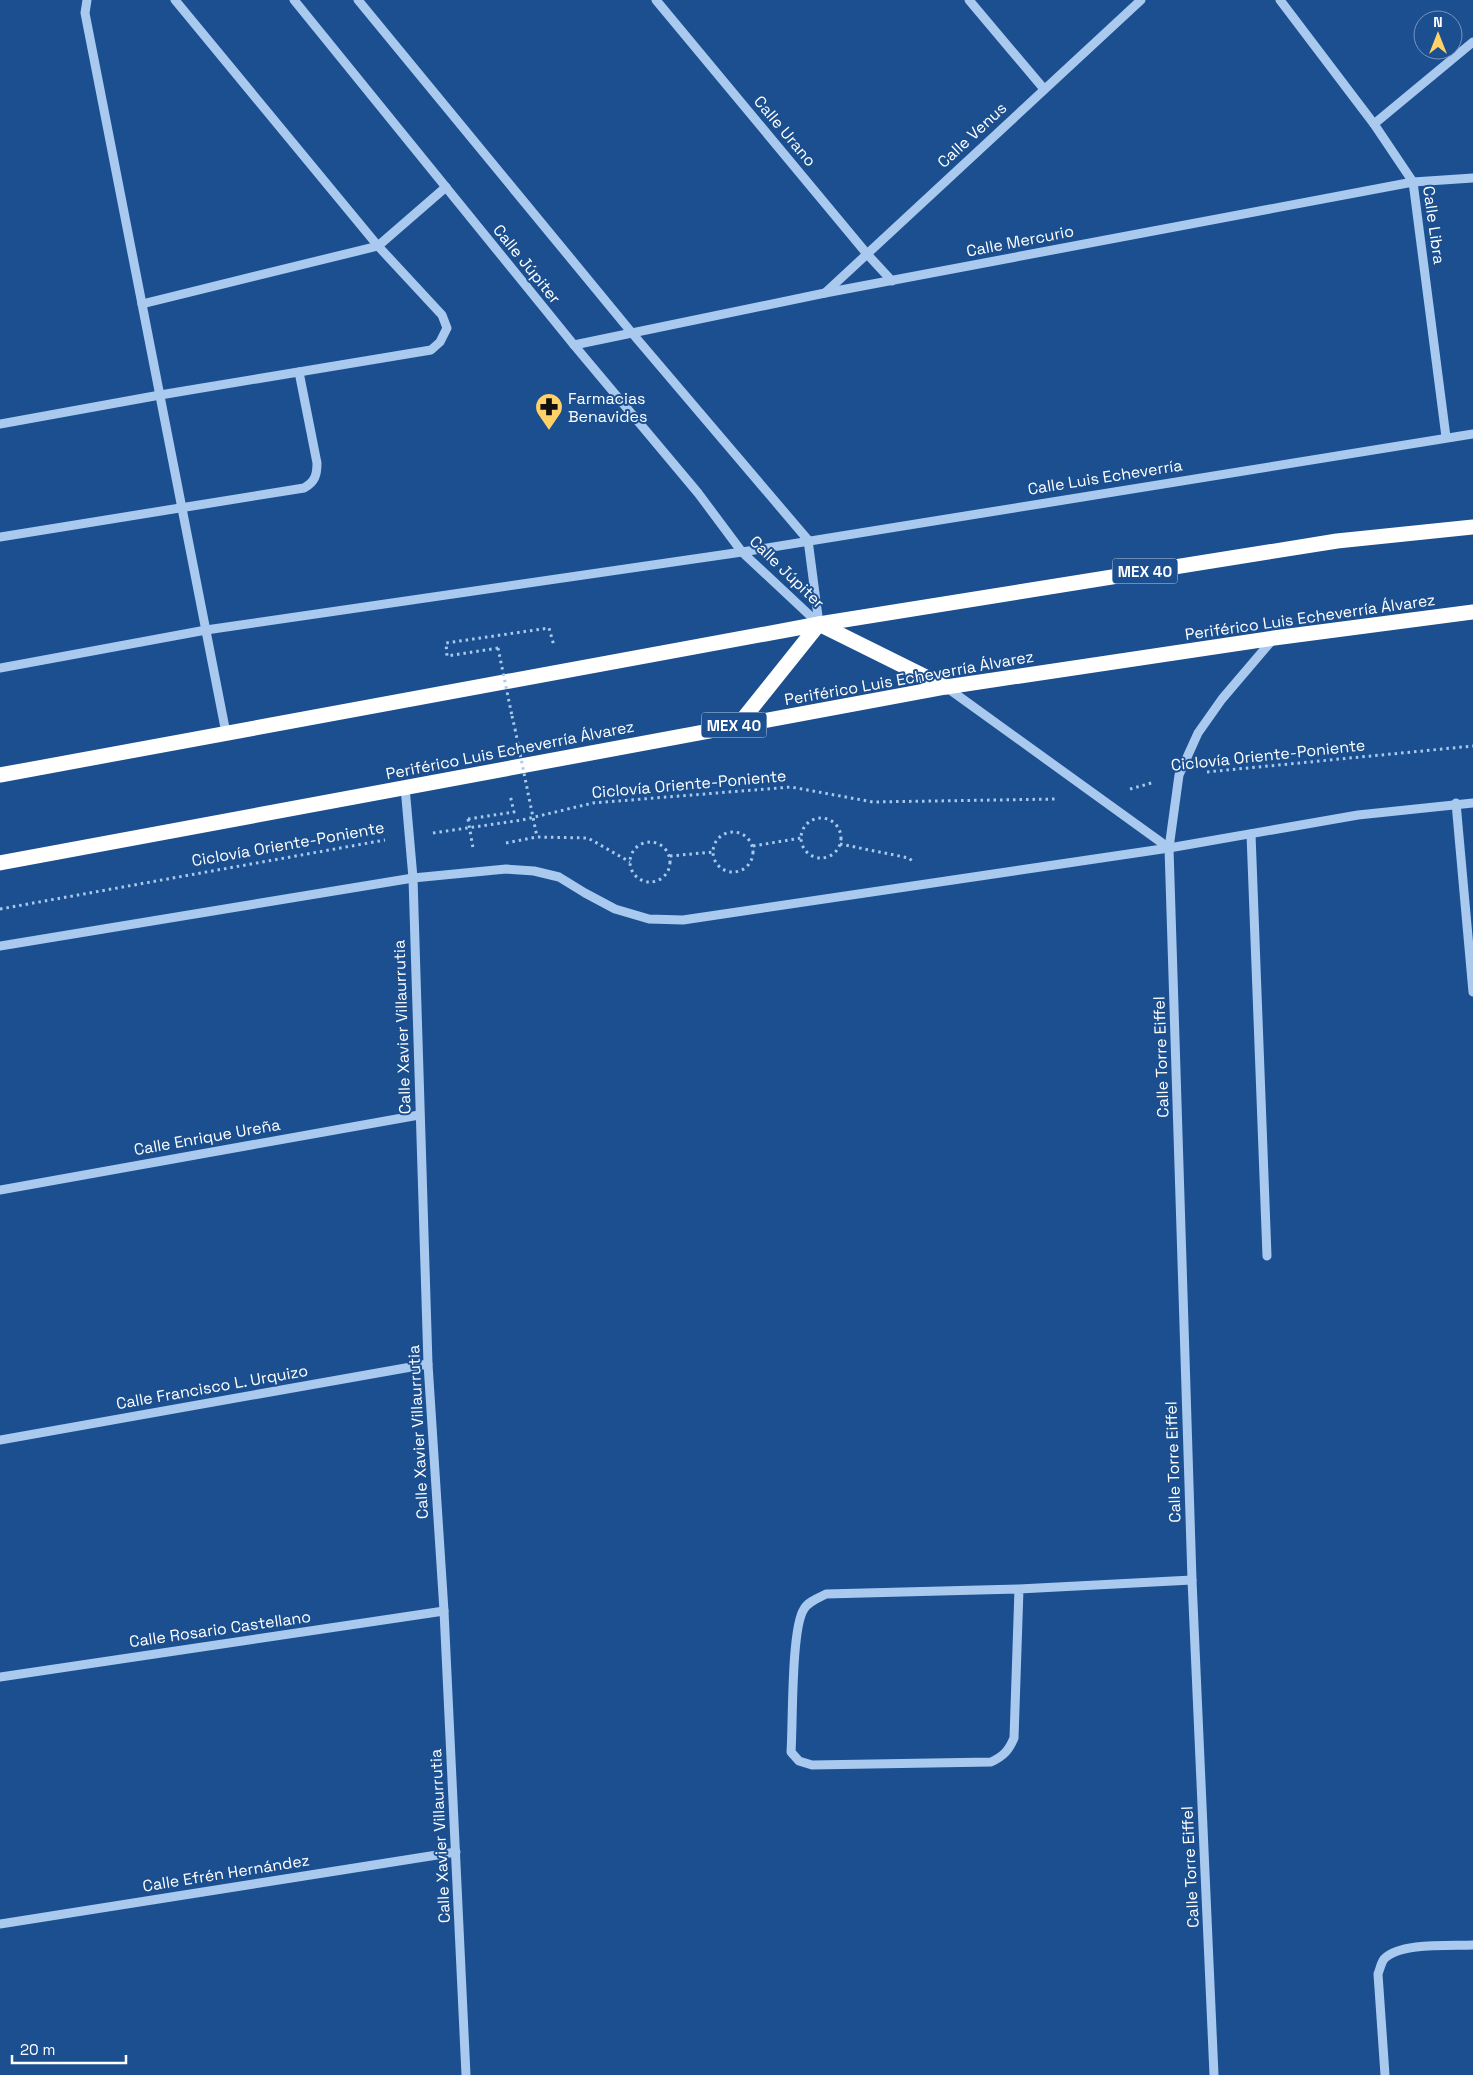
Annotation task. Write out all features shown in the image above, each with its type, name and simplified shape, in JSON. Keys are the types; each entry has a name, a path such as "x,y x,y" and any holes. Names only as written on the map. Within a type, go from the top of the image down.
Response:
{"highway":[{"name":"MEX 40","path":"0,775 561,670 819,624 1337,540 1473,527"},
{"name":"Periférico Luis Echeverría Álvarez","path":"0,863 946,687 1274,638 1473,612"},
{"path":"739,724 819,624 946,687"}],"street":[{"path":"87,0 85,13 226,732"},
{"path":"0,424 160,395 431,350 440,342 447,328 442,315 378,246 175,0"},
{"name":"Calle Júpiter","path":"294,0 574,345 698,493 742,552 819,624"},
{"path":"358,0 632,333 808,540"},
{"name":"Calle Urano","path":"656,0 867,254 892,281"},
{"path":"969,0 1044,89"},
{"name":"Calle Venus","path":"825,293 1141,0"},
{"name":"Calle Libra","path":"1280,0 1374,124 1413,182 1446,437"},
{"path":"1374,124 1473,42"},
{"name":"Calle Mercurio","path":"574,345 825,293 1413,182 1473,178"},
{"path":"142,304 378,246 446,186"},
{"path":"0,538 304,488 312,483 317,475 317,463 298,372"},
{"name":"Calle Luis Echeverría","path":"0,668 206,630 742,552 1473,434"},
{"name":"Calle Júpiter","path":"808,540 819,624"},
{"name":"Calle Torre Eiffel","path":"1214,2075 1192,1580 1169,848 1179,775 1198,732 1222,699 1274,638"},
{"path":"946,687 1169,848"},
{"name":"Calle Xavier Villaurrutia","path":"405,787 413,878 428,1364 444,1610 466,2075"},
{"path":"0,946 413,878 506,869 534,871 560,877 584,893 615,909 649,919 682,920 1169,848 1358,815 1473,803"},
{"path":"1456,804 1469,902 1473,992"},
{"path":"1251,834 1267,1256"},
{"name":"Calle Enrique Ureña","path":"0,1190 419,1115"},
{"name":"Calle Francisco L. Urquizo","path":"0,1440 428,1364"},
{"path":"1019,1589 1014,1738 1009,1749 1002,1757 991,1762 812,1765 799,1760 791,1752 796,1629 803,1609 812,1600 826,1594 1019,1589 1192,1580"},
{"name":"Calle Rosario Castellano","path":"0,1677 444,1610"},
{"name":"Calle Efrén Hernández","path":"0,1924 456,1852"},
{"path":"1385,2075 1378,1974 1383,1960 1394,1952 1411,1948 1473,1945"}],"path":[{"path":"561,670 549,628 446,644 447,656 498,648 537,837 588,838 630,862"},
{"name":"Ciclovía Oriente-Poniente","path":"0,909 409,836 522,820 593,804 791,787 873,802 1099,798 1179,775 1473,746"},
{"path":"473,848 468,819 514,812 502,769"},
{"path":"814,818 827,818 838,826 841,832 840,844 838,850 819,858 807,852 801,834 808,822 814,818"},
{"path":"733,832 745,836 753,846 753,859 749,865 738,872 732,872 720,867 715,861 713,852 716,842 720,837 733,832"},
{"path":"753,846 801,838"},
{"path":"650,841 662,845 670,856 670,869 667,874 655,881 648,882 636,876 630,862 632,851 637,846 650,841"},
{"path":"840,844 909,858 937,882"},
{"path":"670,856 713,852"}],"place":[{"name":"Farmacias Benavides","path":"549,431"}]}
